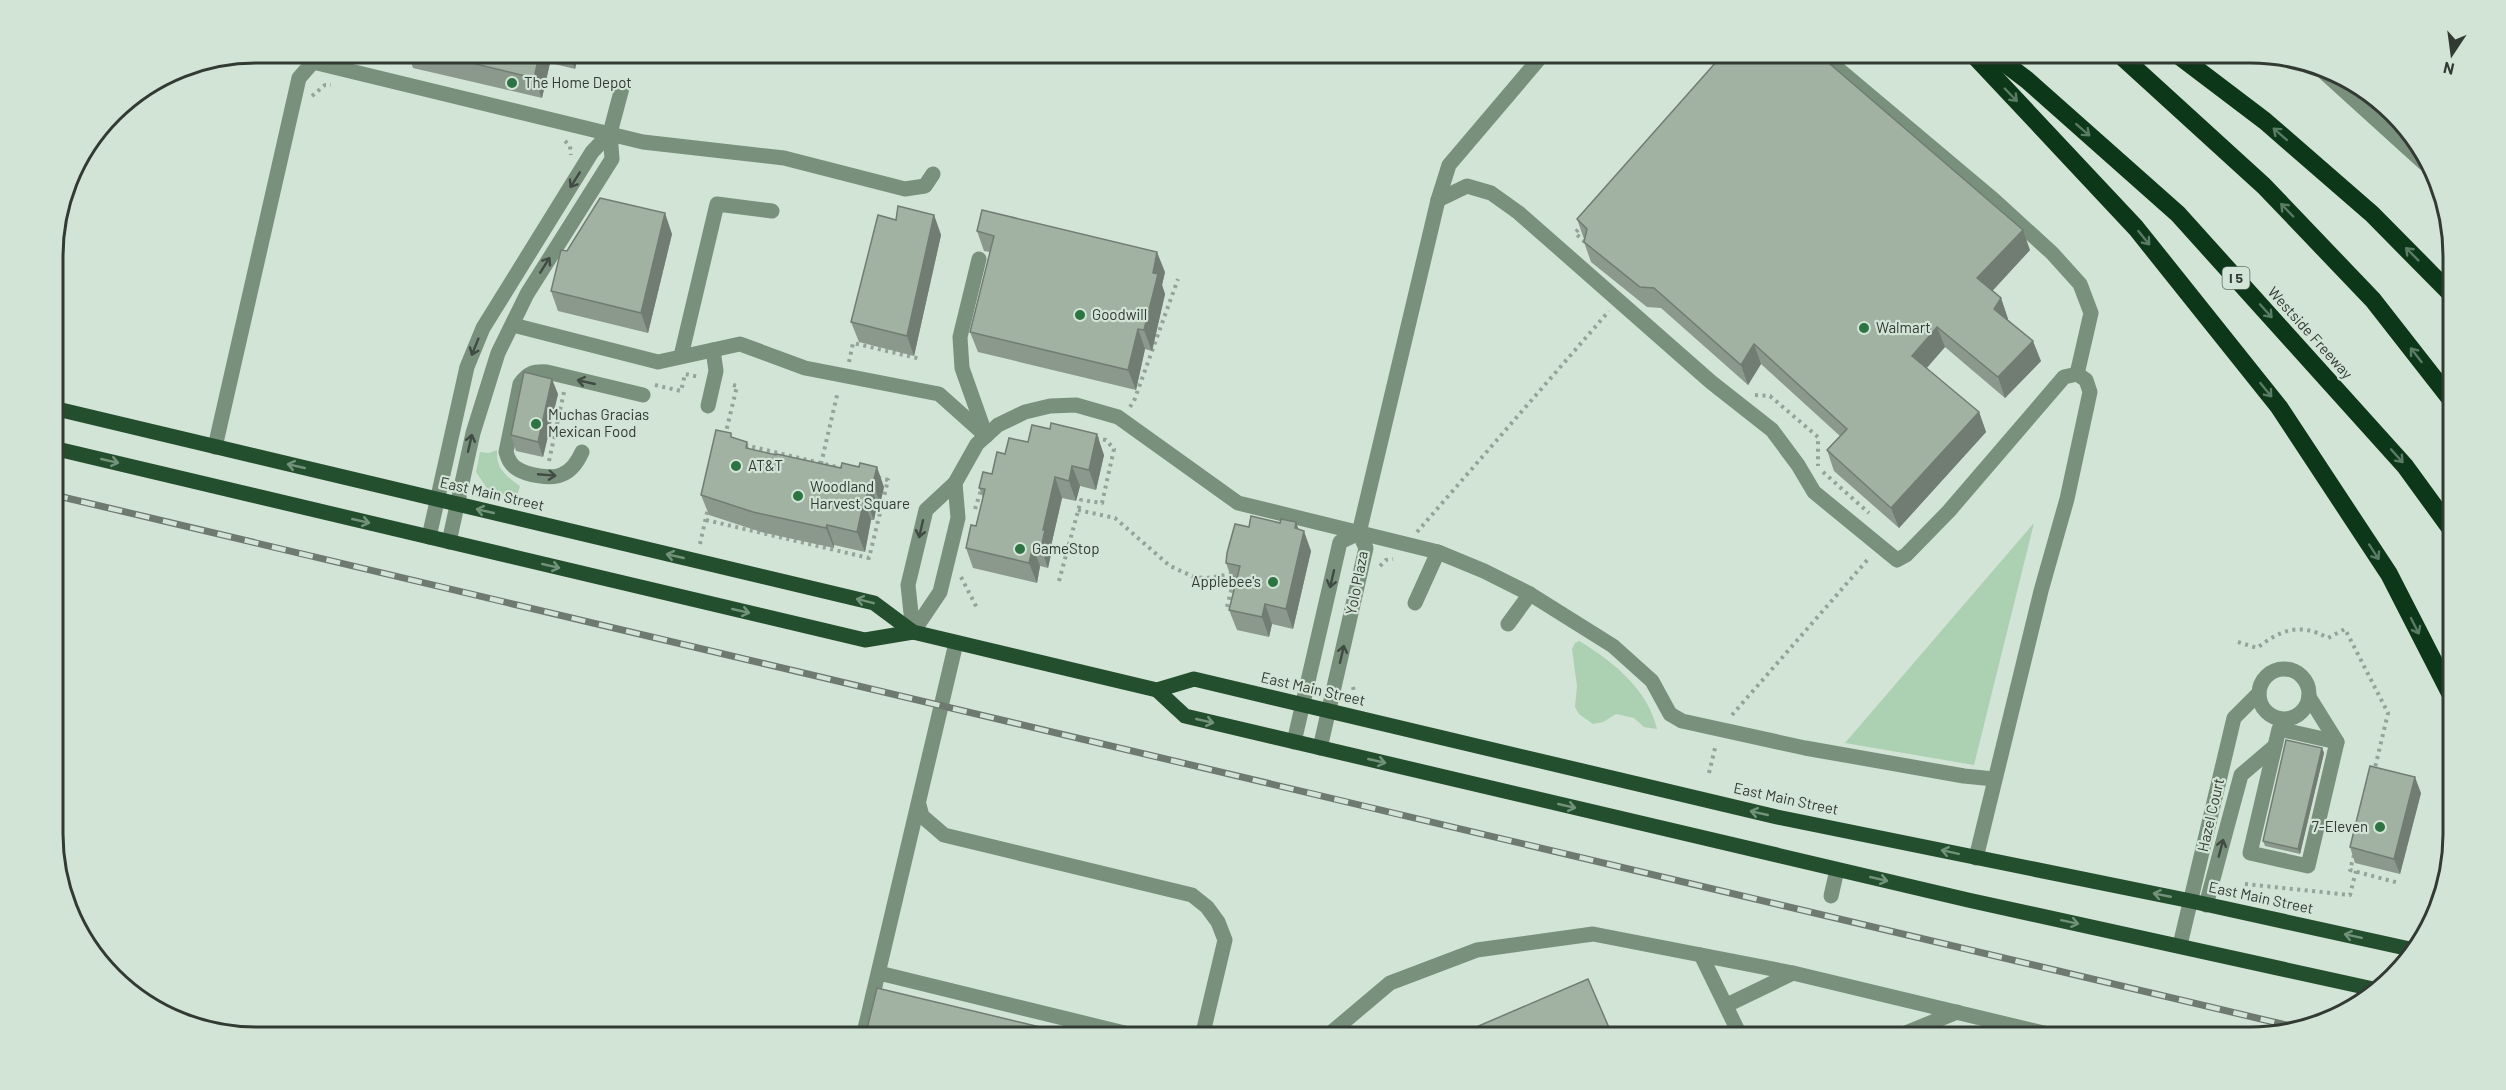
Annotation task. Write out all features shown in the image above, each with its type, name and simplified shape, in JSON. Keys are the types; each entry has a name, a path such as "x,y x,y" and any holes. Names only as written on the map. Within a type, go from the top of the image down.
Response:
{"highway":[{"path":"1981,63 2136,228 2279,407 2389,574 2443,679"},
{"name":"Westside Freeway","path":"2005,63 2027,80 2178,214 2405,466 2443,518"},
{"path":"2128,63 2264,186 2311,234 2373,300 2443,389"},
{"path":"2189,63 2265,121 2372,214 2443,286"}],"main road":[{"name":"East Main Street","path":"63,410 874,603 914,632 1157,690 1185,716 1837,870 2367,988"},
{"name":"East Main Street","path":"63,450 865,640 914,632"},
{"name":"East Main Street","path":"1157,690 1194,679 1777,817 2191,901 2406,948"}],"street":[{"path":"215,447 299,78 310,63"},
{"path":"337,63 663,145 784,158 905,189 925,186 933,174"},
{"path":"1359,533 1438,200 1449,165 1536,63"},
{"path":"1831,63 1994,200 2052,253 2080,284 2091,313 2077,374"},
{"path":"2337,84 2413,153"},
{"path":"448,542 473,433 492,367 527,294 612,159 610,133 622,88"},
{"path":"429,537 467,366 483,328 592,152 610,133"},
{"path":"1438,200 1467,186 1491,194 1519,213 1711,382 1772,430 1798,465 1814,492 1898,561 1949,511 2064,376 2077,374 2086,380 2090,392 2067,499 2041,591 1976,858"},
{"path":"681,356 717,204 771,211"},
{"path":"979,259 960,337 962,368 986,436"},
{"path":"513,325 658,362 740,344 805,368 939,394 986,436"},
{"path":"708,406 716,371 713,350"},
{"path":"582,452 579,461 561,476 551,477 525,472 515,468 509,462 506,452 520,384 524,378 537,371 643,395"},
{"path":"914,632 908,585 926,510 955,483 977,444 998,425 1050,406 1076,405 1121,419 1238,503 1438,552 1484,571 1530,594 1612,646 1652,681 1670,714 1682,721 1953,774 1994,779"},
{"path":"914,632 940,592 957,518 955,483"},
{"name":"Yolo Plaza","path":"1294,742 1340,542 1359,533 1366,548 1320,748"},
{"path":"1415,603 1438,552"},
{"path":"1508,624 1530,594"},
{"path":"866,1027 956,643"},
{"path":"2309,696 2302,711 2280,724 2250,853 2308,866 2337,742 2309,696 2305,682 2300,676 2286,670 2265,678 2259,693 2264,710 2280,724 2337,742"},
{"name":"Hazel Court","path":"2180,945 2234,718 2259,693"},
{"path":"2206,905 2241,775 2275,746"},
{"path":"919,805 922,816 944,835 1192,895 1200,901 1218,922 1225,940 1204,1027"},
{"path":"1831,896 1837,870"},
{"path":"1338,1027 1390,983 1477,950 1593,934 1793,973 2019,1027"},
{"path":"1701,955 1737,1027"},
{"path":"879,973 1099,1027"},
{"path":"1727,1005 1793,973"},
{"path":"1920,1027 1957,1012"}],"path":[{"path":"562,139 570,146 570,161"},
{"path":"1590,216 1575,233 1591,248"},
{"path":"1106,440 1134,401 1178,279"},
{"path":"1376,573 1386,560 1404,561 1413,536 1618,301"},
{"path":"549,462 567,377"},
{"path":"1750,394 1770,396 1818,437 1818,466 1874,517"},
{"path":"1059,581 1081,500 1102,503 1114,449 1106,440 1087,437"},
{"path":"973,518 987,478"},
{"path":"706,520 869,558 888,480"},
{"path":"700,544 711,497"},
{"path":"1078,510 1115,518 1170,566 1194,577 1207,578 1235,573 1227,607"},
{"path":"1709,773 1723,714 1732,716 1879,546"},
{"path":"960,575 977,608"},
{"path":"1351,677 1355,696"},
{"path":"2245,884 2350,895 2356,872"}],"green space":[{"path":"497,450 498,462 502,471 520,486 517,497 489,491 476,472 480,452 489,453"},
{"path":"2034,523 1974,765 1845,743"},
{"path":"1579,641 1616,667 1637,689 1646,702 1657,729 1644,727 1634,718 1616,714 1603,722 1593,724 1579,714 1575,707 1577,686 1572,649"}],"building":[{"path":"472,63 537,63 534,78"},
{"path":"1715,63 1829,63 2023,230 1977,278 2001,298 1994,309 2033,341 1998,377 1937,327 1912,356 1979,412 1891,508 1827,450 1847,429 1754,344 1741,365 1654,288 1640,287 1584,242 1587,229 1577,219"},
{"path":"600,198 665,213 641,313 551,291 561,250 567,251"},
{"path":"898,206 934,215 907,336 851,322 878,215 896,220"},
{"path":"982,210 1157,252 1153,273 1158,274 1144,330 1138,329 1128,370 970,332 994,236 977,231"},
{"path":"524,372 552,379 538,442 511,435"},
{"path":"1051,423 1097,434 1089,470 1072,466 1069,481 1055,477 1041,548 1033,546 1029,563 966,548 971,525 976,526 985,489 979,488 983,472 992,474 997,452 1005,454 1009,438 1028,442 1032,425 1050,429"},
{"name":"Woodland Harvest Square","path":"716,430 731,433 731,437 747,442 746,448 776,455 841,468 842,463 859,467 860,463 877,467 873,483 870,483 866,500 864,500 857,532 827,525 826,528 753,512 701,495"},
{"path":"1251,516 1280,523 1281,519 1296,522 1295,528 1304,531 1286,609 1265,604 1262,617 1229,610 1240,566 1226,563 1227,553 1235,524 1249,527"},
{"path":"2286,740 2322,748 2298,849 2263,841"},
{"path":"2370,766 2415,777 2394,859 2350,847"},
{"path":"1588,979 1609,1027 1476,1027"},
{"path":"877,988 1040,1027 867,1027"}],"railway":[{"path":"63,497 2282,1024"}],"place":[{"name":"The Home Depot","path":"512,83"},
{"name":"Goodwill","path":"1080,315"},
{"name":"Walmart","path":"1864,328"},
{"name":"Muchas Gracias Mexican Food","path":"536,424"},
{"name":"AT&T","path":"736,466"},
{"name":"Woodland Harvest Square","path":"798,496"},
{"name":"GameStop","path":"1020,549"},
{"name":"Applebee's","path":"1273,582"},
{"name":"7-Eleven","path":"2380,827"}]}
